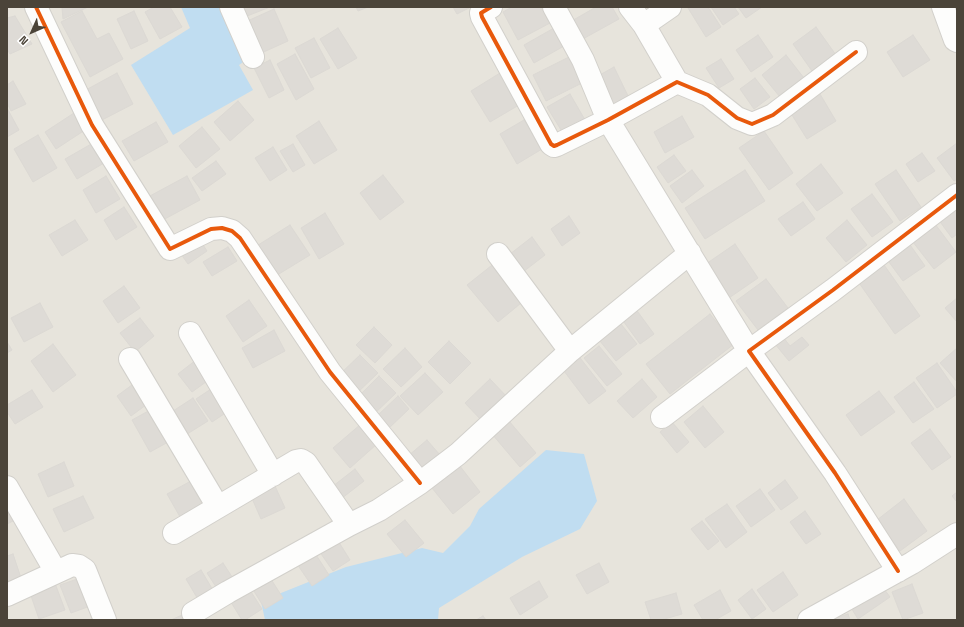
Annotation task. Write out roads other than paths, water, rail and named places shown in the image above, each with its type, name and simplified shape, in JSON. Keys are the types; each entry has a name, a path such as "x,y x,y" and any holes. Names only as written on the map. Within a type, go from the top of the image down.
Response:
{"street":[{"path":"36,7 92,125 170,249 211,229 222,228 232,231 240,238 330,372 420,483"},
{"path":"231,7 253,57"},
{"path":"492,7 481,13 482,17 551,144 554,146 608,120 677,82"},
{"path":"554,7 583,60 608,120 749,351 835,473 898,571"},
{"path":"630,7 644,25 677,82 708,95 737,118 752,124 773,115 856,52"},
{"path":"644,25 670,7"},
{"path":"942,7 955,40 957,41"},
{"path":"662,417 833,290 957,195"},
{"path":"193,613 228,592 379,510 420,483 458,454 570,351 690,253"},
{"path":"498,254 570,351"},
{"path":"190,333 273,475"},
{"path":"130,359 218,507"},
{"path":"174,533 296,461 301,460 304,462 349,525"},
{"path":"7,487 56,572"},
{"path":"809,620 898,571 957,534"},
{"path":"7,594 72,565 79,566 85,570 105,620"}],"water":[{"path":"181,7 227,7 249,58 239,65 253,90 173,135 131,65 190,28"},
{"path":"546,450 584,454 597,501 580,529 522,557 439,608 438,620 265,620 261,601 346,567 422,548 443,553 470,526 479,509"}]}
